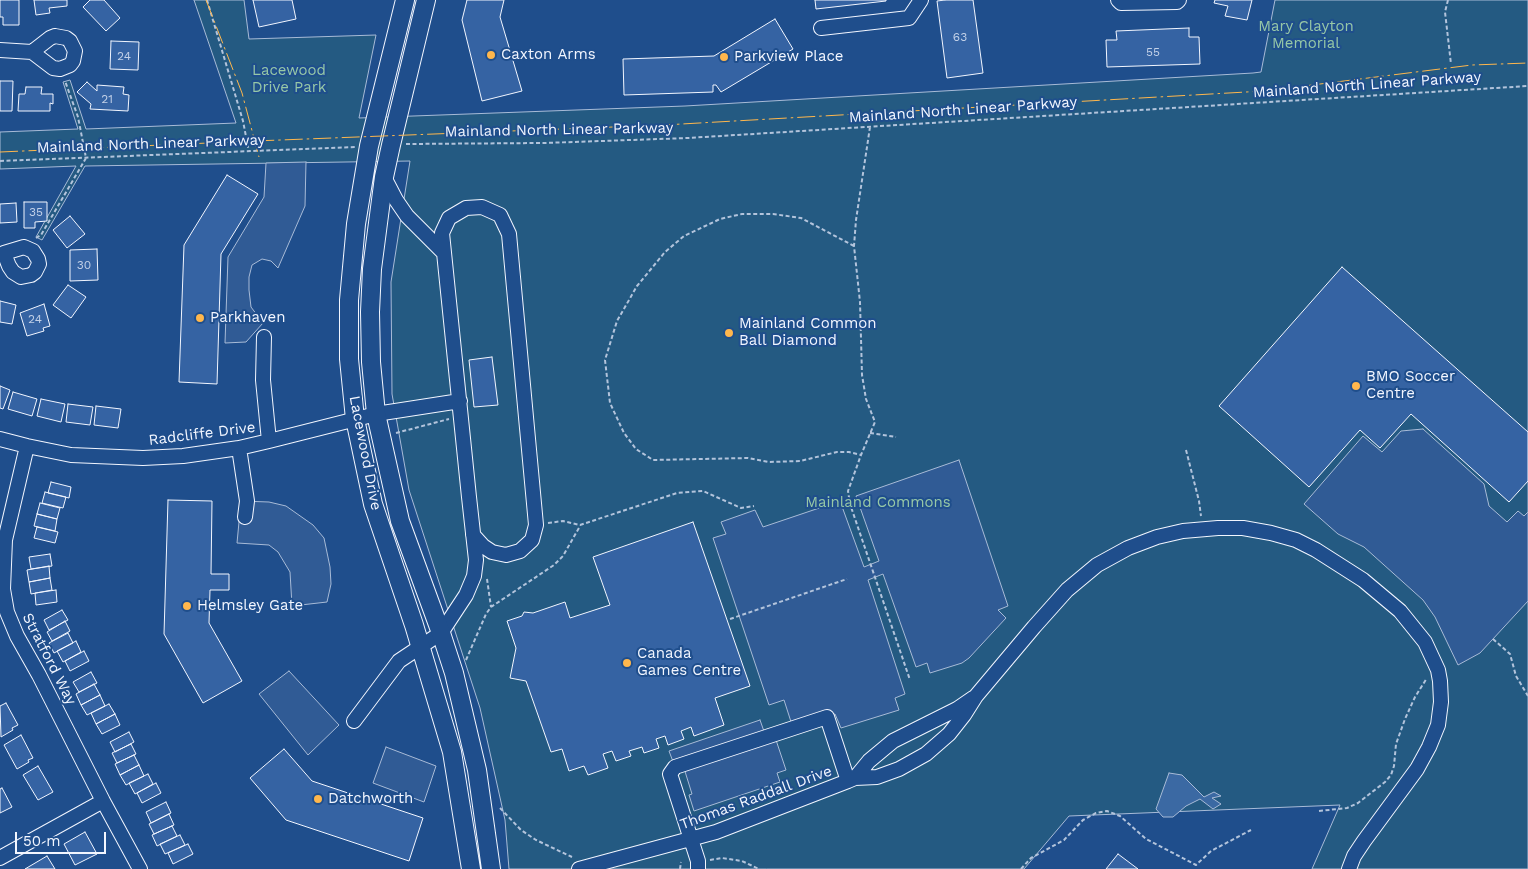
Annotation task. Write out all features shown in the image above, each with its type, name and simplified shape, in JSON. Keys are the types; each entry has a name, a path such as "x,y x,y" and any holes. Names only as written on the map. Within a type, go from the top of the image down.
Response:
{"main road":[{"name":"Lacewood Drive","path":"405,0 369,146 356,224 348,300 349,359 355,420 373,504 421,647 452,752 471,869"},
{"name":"Lacewood Drive","path":"426,0 390,145 384,177 372,269 370,312 371,362 376,414 400,521 454,673 477,770 491,869"}],"street":[{"path":"821,28 909,18 921,0"},
{"path":"1118,0 1121,3 1177,2 1179,0"},
{"path":"0,50 32,52 53,68 60,69 70,65 75,56 73,46 66,38 55,36 32,52"},
{"path":"384,177 407,216 444,253"},
{"path":"354,721 399,661 441,633 466,594 474,576 476,560 473,535 461,418 460,401 442,232 450,218 466,208 482,207 500,215 509,234 536,525 532,540 520,552 506,555 492,552 483,546 473,535"},
{"path":"24,247 33,251 39,264 35,272 26,277 21,277 13,272 2,252 24,247"},
{"path":"264,337 263,380 269,441"},
{"name":"Radcliffe Drive","path":"0,439 71,454 143,458 183,456 239,448 376,414 460,401"},
{"name":"Stratford Way","path":"27,446 5,540 3,589 7,612 17,636 140,869"},
{"path":"239,448 247,501 245,517"},
{"name":"Thomas Raddall Drive","path":"576,863 691,840 770,812 852,779 877,777 899,769 926,754 949,734 976,696 1067,590 1097,565 1128,548 1157,537 1202,529 1243,528 1296,540 1316,550 1363,580 1400,611 1425,642 1438,670 1441,702 1438,725 1429,747 1417,769 1354,856 1349,869"},
{"name":"Thomas Raddall Drive","path":"852,779 869,761 894,741 957,709 976,696"},
{"path":"698,865 670,774 675,767 827,717 852,779"},
{"path":"0,858 103,801"}],"path":[{"path":"207,0 243,121 249,152"},
{"path":"1448,0 1444,12 1451,64"},
{"path":"24,247 41,234 86,158 78,117 60,69"},
{"name":"Mainland North Linear Parkway","path":"399,144 544,143 669,139 1528,86"},
{"path":"870,127 854,246 860,302 862,375 866,399 875,422 848,491 850,504 910,680"},
{"name":"Mainland North Linear Parkway","path":"0,161 358,147"},
{"path":"854,246 801,218 773,214 742,214 720,219 684,236 665,252 637,286 617,321 605,360 610,403 624,433 636,450 653,460 748,458 770,462 800,461 837,452 861,455"},
{"path":"393,434 443,420 461,418"},
{"path":"870,433 896,437"},
{"path":"1186,450 1199,501 1202,529"},
{"path":"536,525 563,521 580,525 678,492 703,491 741,508 754,506"},
{"path":"464,662 491,607 554,565 563,556 580,525"},
{"path":"487,574 491,607"},
{"path":"730,619 847,579"},
{"path":"1493,639 1510,654 1516,676 1528,696"},
{"path":"1319,811 1347,808 1358,803 1385,782 1394,766 1396,744 1415,697 1429,675 1438,670"},
{"path":"500,808 521,830 576,863"},
{"path":"1021,869 1031,858 1064,840 1084,820 1096,812 1107,811 1120,816 1146,839 1196,865 1211,851 1250,830"},
{"path":"698,865 722,858 742,861 759,869"},
{"path":"680,869 681,862"}],"green space":[{"name":"Mainland Commons","path":"194,0 244,0 249,39 376,35 359,118 685,106 1253,73 1261,72 1275,0 1528,0 1528,869 1312,869 1340,805 1069,816 1024,869 509,869 505,820 480,708 409,490 392,394 391,282 410,161 85,166 42,240 36,237 76,166 0,169 0,132 78,129 63,82 70,80 86,129 236,123"}],"shaded area":[{"path":"306,162 305,206 278,268 271,261 262,259 252,265 249,277 251,307 263,323 246,342 225,343 228,257 264,197 266,163"},
{"path":"1423,429 1484,484 1489,506 1507,522 1518,511 1524,516 1528,512 1528,601 1480,653 1458,665 1435,617 1423,600 1364,547 1338,534 1304,504 1363,436 1382,452 1401,431"},
{"path":"959,460 1008,606 998,610 1006,618 969,658 962,663 930,673 927,663 916,667 883,574 868,580 905,694 895,698 899,710 841,728 835,714 793,728 784,700 769,705 713,538 726,534 721,522 755,510 763,527 840,501 864,567 879,561 856,496"},
{"path":"241,501 269,502 286,506 313,525 324,538 330,567 331,584 327,602 292,606 290,572 278,552 269,545 237,543"},
{"path":"289,671 339,725 308,755 259,694"},
{"path":"760,720 766,737 774,734 786,770 777,773 780,782 694,811 689,795 692,794 683,765 675,767 669,751"},
{"path":"386,747 436,766 424,802 373,783"},
{"path":"1169,773 1182,775 1204,797 1214,792 1221,796 1212,798 1221,804 1213,809 1200,799 1186,806 1173,817 1163,817 1156,809"}],"building":[{"path":"0,0 19,0 19,25 3,25 3,17 0,17"},
{"path":"34,0 67,0 67,6 49,8 50,13 36,15"},
{"path":"90,0 104,0 120,18 106,31 83,7"},
{"path":"253,0 292,0 296,19 259,27"},
{"name":"Caxton Arms","path":"467,0 504,0 500,17 522,91 482,101 462,20"},
{"path":"815,0 886,0 886,1 816,9"},
{"path":"973,0 983,73 947,78 937,1"},
{"path":"1215,0 1252,0 1247,20 1225,16 1228,6 1214,3"},
{"name":"Parkview Place","path":"775,19 793,49 721,92 716,85 713,85 713,92 624,95 623,59 714,56"},
{"path":"1189,28 1189,37 1199,37 1200,64 1107,67 1106,40 1117,40 1116,31"},
{"path":"111,41 139,42 138,70 110,69"},
{"path":"0,81 13,81 12,111 0,111"},
{"path":"87,82 97,91 97,85 124,87 123,94 129,95 128,111 90,109 91,104 77,92"},
{"path":"26,87 42,87 41,94 53,94 53,104 50,103 50,111 18,111 19,94 25,94"},
{"name":"Parkhaven","path":"227,175 258,194 221,254 217,384 179,382 184,245"},
{"path":"24,202 47,202 47,221 35,222 35,228 24,228"},
{"path":"16,203 17,222 0,223 0,204"},
{"path":"70,216 85,234 67,248 53,230"},
{"path":"97,249 98,280 70,281 70,250"},
{"name":"BMO Soccer Centre","path":"1342,267 1528,432 1528,481 1509,502 1411,414 1380,448 1360,430 1309,487 1219,406"},
{"path":"68,285 86,297 71,318 53,305"},
{"path":"0,301 16,305 12,324 0,322"},
{"path":"44,304 50,326 43,328 44,331 27,336 20,313"},
{"path":"492,357 498,405 474,407 469,360"},
{"path":"0,386 10,390 3,409 0,408"},
{"path":"13,392 37,399 32,416 8,409"},
{"path":"41,399 65,404 61,422 37,416"},
{"path":"68,404 93,407 90,425 66,422"},
{"path":"96,406 121,409 118,428 94,425"},
{"path":"51,482 71,487 69,498 48,493"},
{"path":"45,492 66,497 63,508 42,503"},
{"name":"Helmsley Gate","path":"168,500 212,501 211,574 229,574 229,590 210,590 209,623 242,681 203,703 164,634"},
{"path":"40,503 60,508 57,519 37,514"},
{"path":"37,514 57,519 55,531 34,526"},
{"name":"Canada Games Centre","path":"693,522 750,686 715,698 724,725 694,736 691,727 681,731 684,739 668,745 665,736 656,739 659,748 644,753 642,747 629,751 631,756 616,761 612,751 603,754 608,768 588,775 584,766 569,771 562,749 551,752 526,681 510,678 516,648 507,621 522,616 524,612 533,613 565,602 570,618 610,605 593,557"},
{"path":"37,527 58,532 55,543 34,538"},
{"path":"50,554 52,566 31,569 29,557"},
{"path":"49,566 50,578 29,582 27,570"},
{"path":"50,578 52,590 31,594 29,582"},
{"path":"56,590 57,602 36,605 35,593"},
{"path":"62,610 68,620 49,630 44,620"},
{"path":"65,621 70,631 52,641 47,632"},
{"path":"68,633 73,643 54,653 49,643"},
{"path":"76,641 81,652 63,662 57,651"},
{"path":"84,651 89,661 70,671 65,661"},
{"path":"91,672 97,683 79,692 73,682"},
{"path":"94,684 100,695 81,705 76,694"},
{"path":"100,695 105,706 87,715 81,705"},
{"path":"6,703 18,725 1,737 0,706"},
{"path":"109,704 115,714 96,724 91,713"},
{"path":"115,714 120,725 102,734 96,724"},
{"path":"129,732 134,742 115,752 110,742"},
{"path":"21,735 33,758 17,769 4,745"},
{"path":"131,744 136,754 117,763 112,753"},
{"name":"Datchworth","path":"284,749 312,781 423,818 409,861 286,820 250,778"},
{"path":"134,755 139,765 120,775 115,764"},
{"path":"139,765 144,776 126,785 120,775"},
{"path":"38,766 53,792 38,800 23,775"},
{"path":"148,774 153,784 135,794 129,783"},
{"path":"156,783 161,793 142,803 137,793"},
{"path":"2,788 12,807 0,813 0,789"},
{"path":"166,802 171,813 151,823 146,812"},
{"path":"169,814 174,825 154,834 149,824"},
{"path":"172,826 177,836 157,846 152,835"},
{"path":"85,832 97,854 75,865 64,844"},
{"path":"180,835 185,845 165,854 160,844"},
{"path":"188,844 193,854 173,864 168,853"},
{"path":"1118,854 1138,869 1106,869"},
{"path":"47,856 55,869 25,869"}],"power":[{"path":"206,0 242,93 259,157"},
{"path":"0,152 664,125 1264,91 1472,65 1528,63"}],"place":[{"name":"Caxton Arms","path":"491,55"},
{"name":"Parkview Place","path":"724,57"},
{"name":"Parkhaven","path":"200,318"},
{"name":"Mainland Common Ball Diamond","path":"729,333"},
{"name":"BMO Soccer Centre","path":"1356,386"},
{"name":"Helmsley Gate","path":"187,606"},
{"name":"Canada Games Centre","path":"627,663"},
{"name":"Datchworth","path":"318,799"}],"park label":[{"name":"Mary Clayton Memorial","path":"1306,36"},
{"name":"Lacewood Drive Park","path":"289,80"}]}
